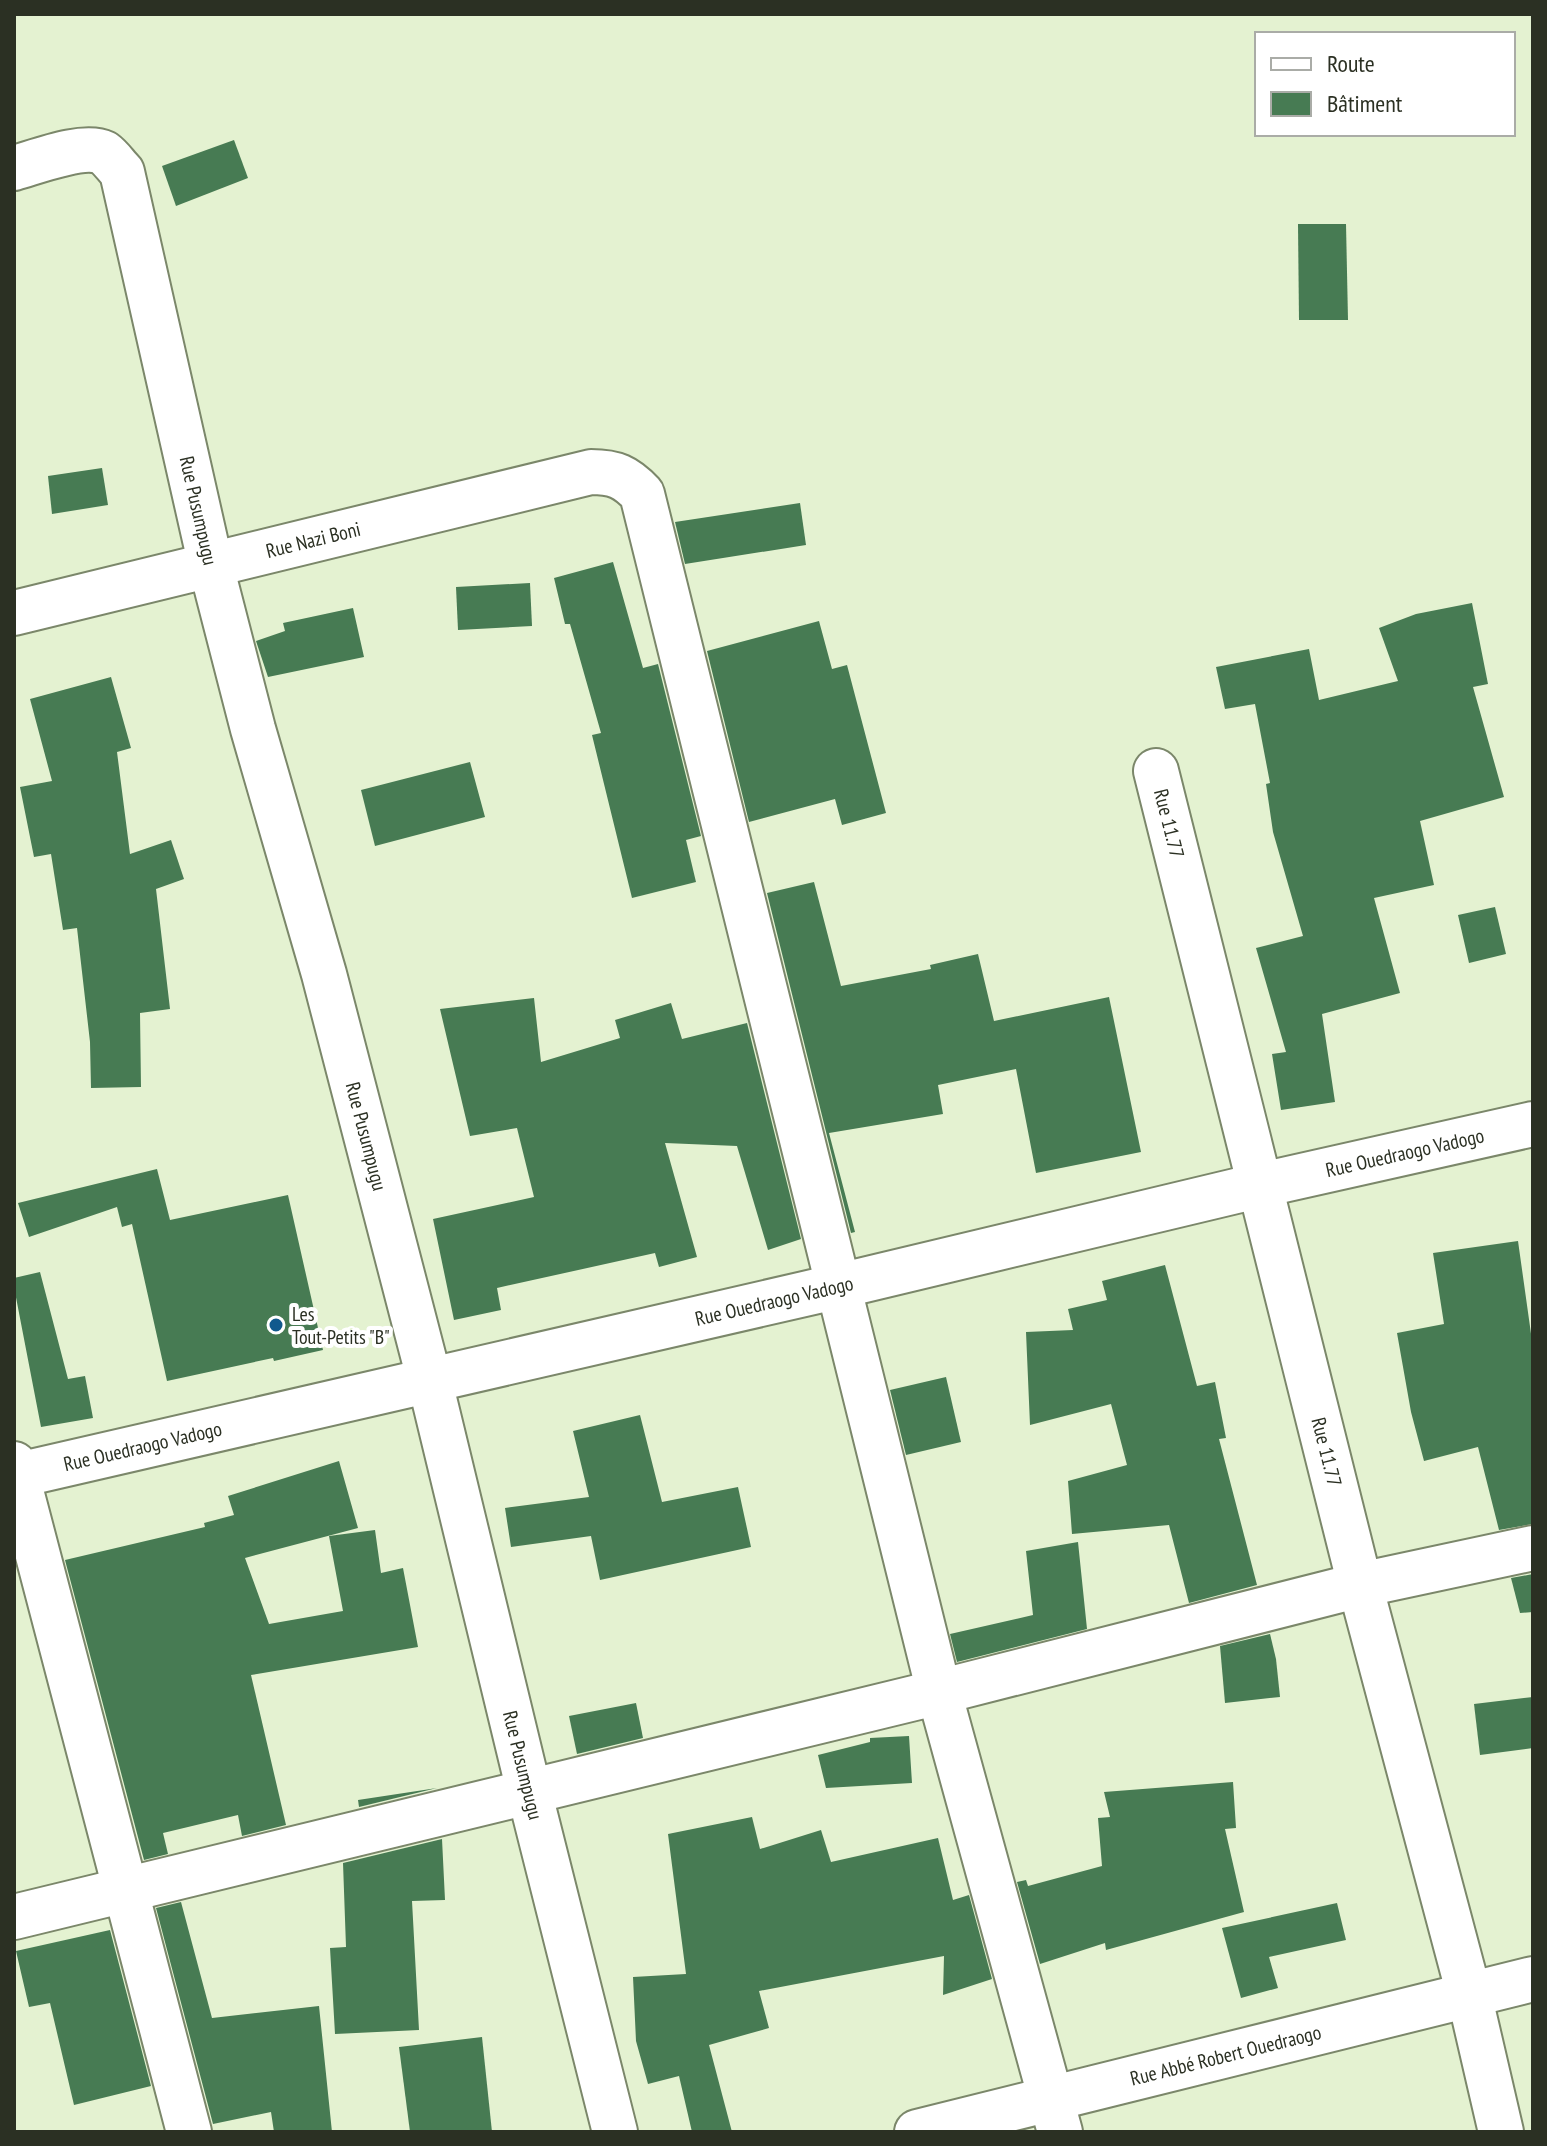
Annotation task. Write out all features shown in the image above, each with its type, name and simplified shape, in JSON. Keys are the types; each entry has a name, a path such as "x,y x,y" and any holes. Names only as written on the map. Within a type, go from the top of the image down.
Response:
{"street":[{"name":"Rue Pusumpugu","path":"14,168 85,149 101,151 122,172 211,566 253,729 324,974 430,1382 615,2132"},
{"name":"Rue Nazi Boni","path":"14,613 591,472 611,472 628,479 642,494 839,1286"},
{"name":"Rue 11.77","path":"1156,771 1360,1585 1469,1994 1501,2132"},
{"name":"Rue Ouedraogo Vadogo","path":"15,1472 430,1382 1261,1185 1533,1124"},
{"path":"839,1286 939,1692 1056,2115"},
{"path":"15,1472 189,2132"},
{"path":"14,1917 939,1692 1360,1585 1533,1548"},
{"name":"Rue Abbé Robert Ouedraogo","path":"917,2132 1056,2115 1469,1994 1533,1979"}],"building":[{"path":"234,140 248,178 176,206 162,166"},
{"path":"1298,224 1346,224 1348,320 1299,320"},
{"path":"102,468 108,505 52,514 48,476"},
{"path":"800,503 806,545 685,564 675,522"},
{"path":"613,562 643,668 658,664 701,836 686,840 696,882 632,898 592,735 601,733 570,624 565,624 554,578"},
{"path":"530,583 532,626 458,630 456,587"},
{"path":"1472,603 1488,684 1473,687 1504,797 1420,821 1434,885 1374,898 1400,993 1322,1014 1335,1102 1281,1110 1272,1054 1286,1052 1256,948 1303,936 1273,832 1266,784 1270,783 1255,704 1225,709 1216,667 1309,649 1319,700 1398,681 1379,628 1416,614"},
{"path":"353,608 364,657 268,677 256,641 285,631 283,623"},
{"path":"819,621 832,669 847,665 886,813 842,825 835,799 749,822 707,651"},
{"path":"111,677 131,748 117,752 130,854 171,840 184,879 156,889 170,1009 140,1013 141,1087 91,1088 90,1042 77,928 63,930 51,854 34,857 20,787 52,781 30,699"},
{"path":"470,762 485,817 375,846 361,790"},
{"path":"814,882 841,986 931,969 930,965 978,954 994,1021 1109,997 1141,1152 1036,1173 1016,1069 938,1085 943,1114 829,1133 855,1232 851,1233 767,893"},
{"path":"1495,907 1506,954 1469,963 1458,915"},
{"path":"534,998 541,1062 620,1038 615,1020 671,1003 682,1039 747,1023 801,1239 768,1250 737,1146 665,1143 697,1257 659,1267 655,1253 497,1288 501,1310 454,1320 433,1219 534,1197 517,1128 470,1136 440,1009"},
{"path":"157,1169 170,1220 288,1195 323,1350 167,1381 132,1224 122,1227 117,1207 29,1237 18,1203"},
{"path":"1518,1241 1533,1348 1533,1524 1499,1530 1478,1447 1424,1461 1411,1412 1397,1333 1444,1324 1433,1253"},
{"path":"1165,1265 1197,1386 1215,1382 1226,1438 1219,1439 1257,1585 1189,1603 1169,1525 1072,1534 1068,1481 1127,1465 1111,1404 1030,1425 1026,1332 1073,1330 1068,1309 1107,1300 1102,1281"},
{"path":"40,1272 68,1379 85,1376 93,1418 41,1427 14,1287 14,1278"},
{"path":"946,1377 961,1442 906,1455 890,1390"},
{"path":"640,1415 662,1502 738,1487 751,1547 600,1580 591,1536 511,1547 505,1508 589,1497 573,1431"},
{"path":"339,1461 358,1528 245,1558 269,1624 343,1611 329,1536 375,1530 381,1573 403,1568 418,1647 251,1675 286,1825 242,1836 238,1815 163,1833 168,1854 144,1860 65,1560 205,1527 204,1523 234,1515 228,1496"},
{"path":"1078,1542 1087,1629 957,1662 950,1634 1033,1615 1026,1551"},
{"path":"1533,1574 1533,1612 1520,1613 1511,1578"},
{"path":"1270,1634 1280,1697 1225,1703 1220,1646"},
{"path":"1533,1697 1533,1748 1480,1755 1474,1704"},
{"path":"636,1703 643,1738 577,1754 569,1716"},
{"path":"909,1736 912,1783 826,1788 818,1755 870,1742 870,1738"},
{"path":"1233,1782 1236,1828 1225,1829 1244,1912 1106,1950 1105,1943 1040,1964 1017,1882 1026,1880 1028,1886 1102,1866 1098,1818 1110,1817 1104,1792"},
{"path":"437,1788 359,1807 358,1800"},
{"path":"752,1817 760,1849 821,1830 831,1862 938,1838 953,1900 969,1895 992,1979 943,1995 944,1956 759,1991 769,2028 709,2045 732,2132 692,2132 679,2076 648,2084 636,2041 633,1977 686,1974 668,1834"},
{"path":"442,1839 445,1900 412,1901 419,2030 335,2034 330,1948 346,1947 343,1863"},
{"path":"181,1902 212,2018 319,2006 332,2132 274,2132 271,2112 213,2124 156,1908"},
{"path":"1337,1903 1346,1940 1269,1957 1278,1988 1241,1998 1222,1928"},
{"path":"110,1930 151,2086 74,2105 50,2003 29,2007 16,1951"},
{"path":"482,2037 492,2132 410,2132 399,2047"}],"place":[{"name":"Les Tout-Petits \"B\"","path":"276,1325"}]}
